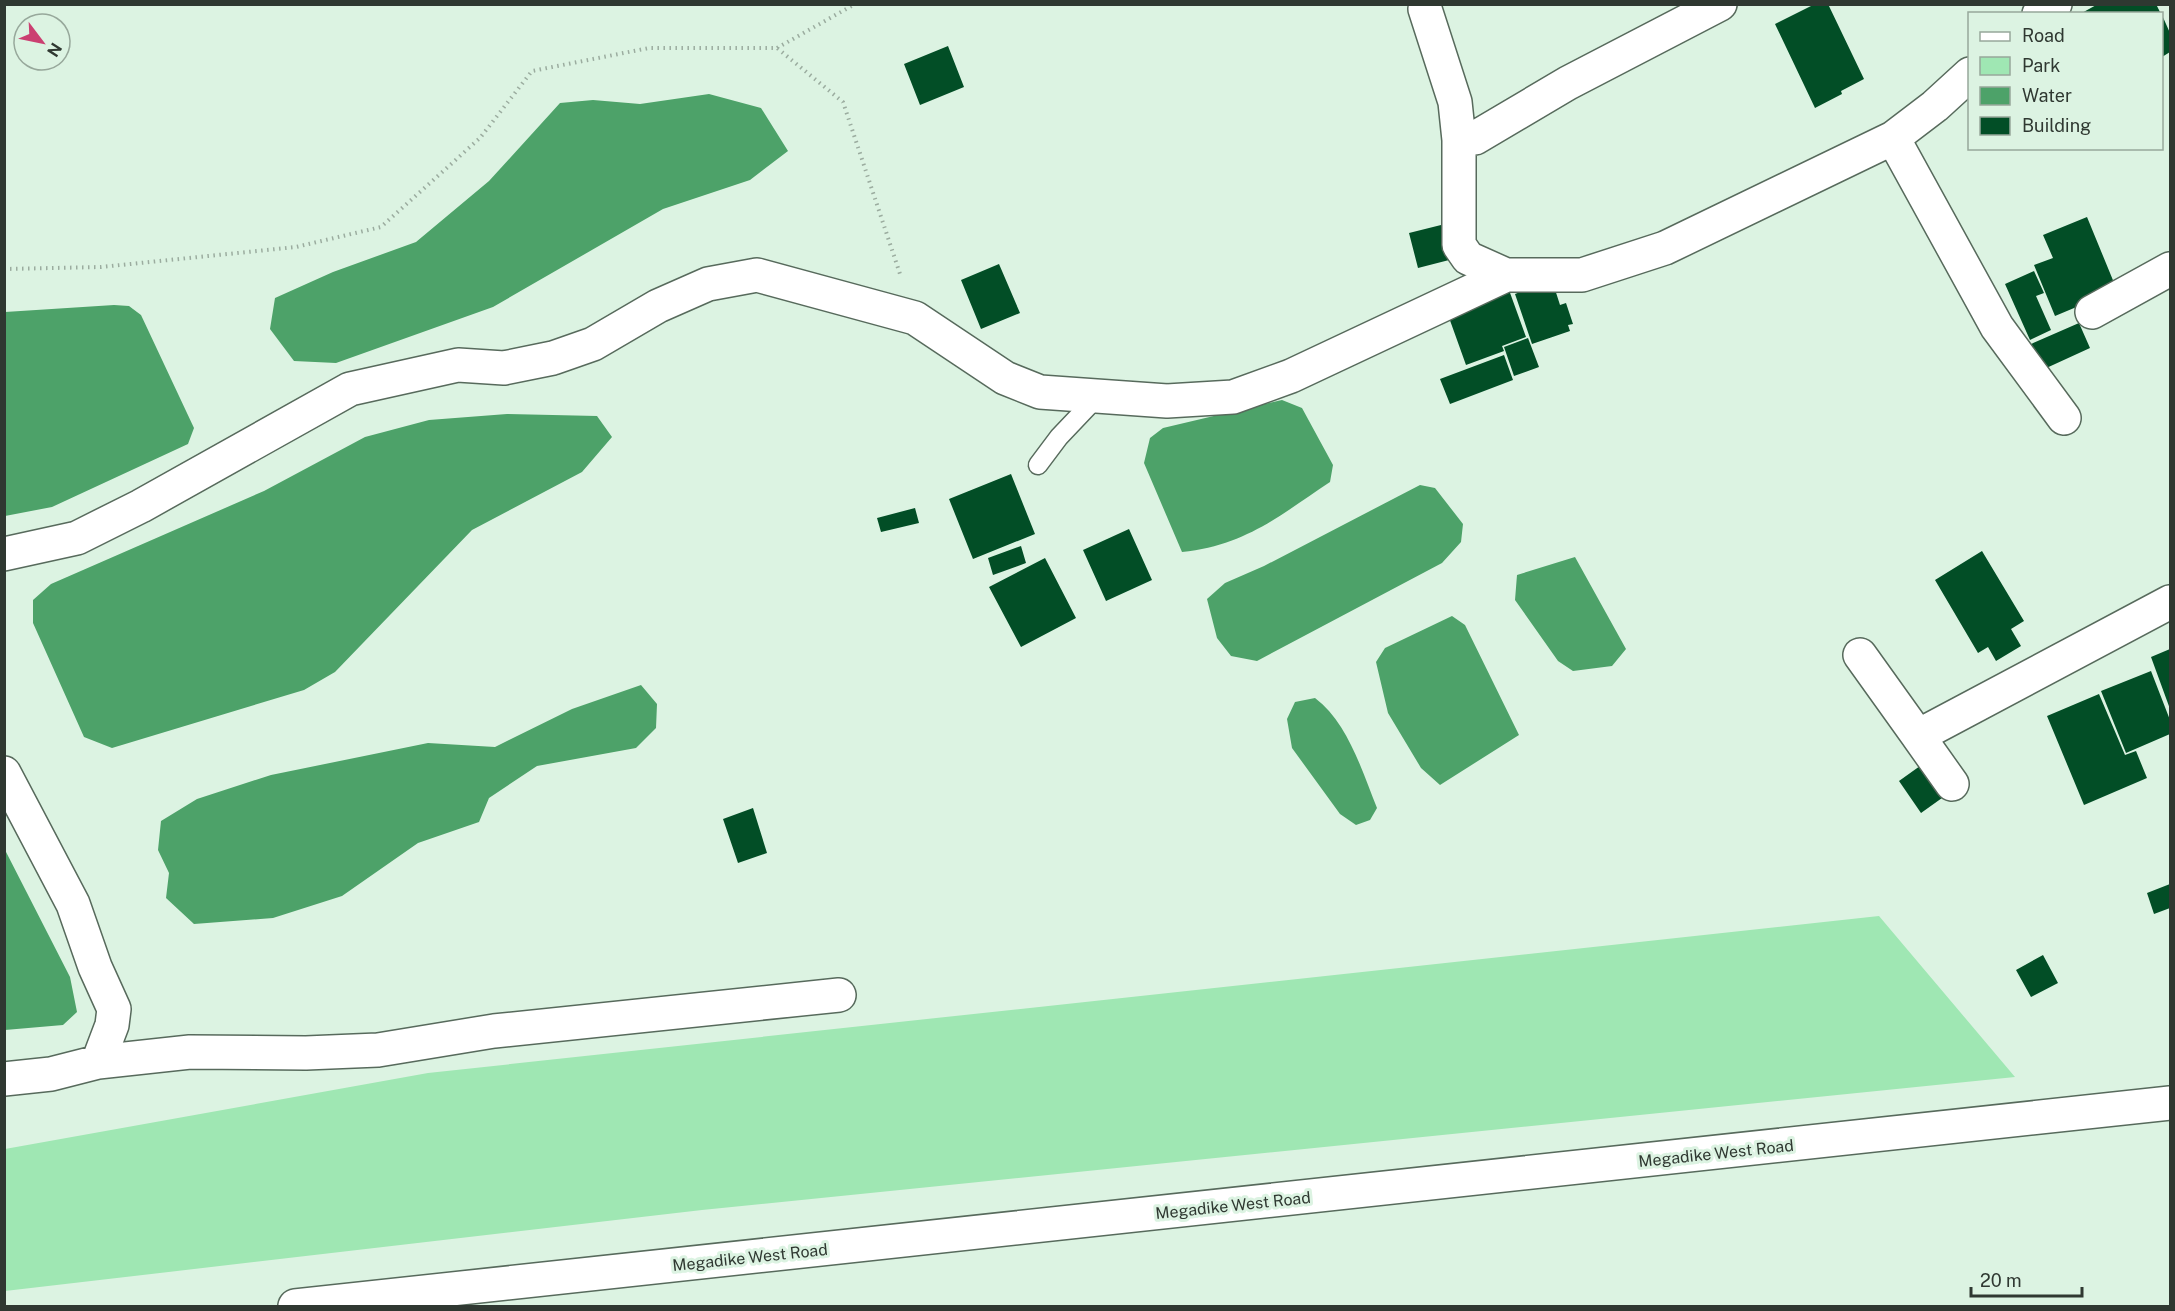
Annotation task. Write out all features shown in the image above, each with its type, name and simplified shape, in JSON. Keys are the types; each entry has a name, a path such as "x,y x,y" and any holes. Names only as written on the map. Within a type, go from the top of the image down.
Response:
{"street":[{"path":"1459,140 1475,138 1568,83 1720,4"},
{"path":"2042,12 2055,4"},
{"path":"1425,9 1455,102 1459,140 1459,245 1468,258 1506,275 1582,275 1665,248 1893,138 1935,106 1968,76"},
{"path":"1893,138 1996,327 2064,418"},
{"path":"2092,312 2170,269"},
{"path":"4,554 77,538 350,389 458,365 504,368 553,358 593,344 658,306 708,284 757,275 915,318 1005,378 1040,392 1167,401 1233,397 1291,376 1506,275"},
{"path":"1918,736 2170,602"},
{"path":"1860,655 1952,784"},
{"path":"4,773 73,904 95,967 114,1009 112,1025 98,1062"},
{"path":"4,1079 51,1074 98,1062 190,1052 306,1053 378,1050 494,1031 839,995"},
{"name":"Megadike West Road","path":"295,1306 2170,1103"}],"lane":[{"path":"1038,465 1059,437 1097,397"}],"path":[{"path":"4,269 101,267 296,247 381,227 480,138 532,71 649,48 777,48 855,4"},
{"path":"777,48 843,102 915,318"}],"green space":[{"path":"1879,916 2015,1077 702,1210 5,1291 5,1149 428,1073"}],"water":[{"path":"709,94 761,108 788,151 750,180 663,209 493,307 336,363 294,361 270,329 275,298 333,272 416,242 489,181 560,103 593,100 640,104"},
{"path":"129,306 141,315 194,428 188,444 52,507 5,516 5,312"},
{"path":"1282,400 1302,408 1333,465 1330,482 1278,517 1244,536 1225,543 1182,552 1144,463 1150,438 1163,428"},
{"path":"507,414 597,416 612,437 582,472 472,530 335,672 304,690 112,748 84,737 33,623 33,600 51,584 264,491 365,437 429,420"},
{"path":"1420,485 1435,488 1463,524 1461,542 1442,563 1257,661 1231,656 1217,638 1207,599 1225,583 1264,566"},
{"path":"1575,557 1626,649 1612,666 1573,671 1558,661 1515,600 1517,575"},
{"path":"1452,616 1465,625 1519,735 1440,785 1421,768 1388,713 1376,662 1385,648"},
{"path":"641,685 657,704 656,728 636,748 537,766 489,798 479,822 418,843 342,896 273,918 194,924 166,898 169,873 158,850 161,821 197,799 271,775 428,743 495,747 572,709"},
{"path":"1315,698 1327,708 1353,748 1377,808 1370,820 1356,825 1340,814 1292,748 1287,719 1295,702"},
{"path":"4,848 70,977 77,1012 63,1025 5,1030"}],"building":[{"path":"1815,4 1828,4 1864,79 1815,108 1775,24"},
{"path":"2098,4 2156,4 2160,12 2084,12"},
{"path":"2163,17 2170,33 2170,52 2163,56"},
{"path":"948,46 964,87 920,105 904,64"},
{"path":"2087,217 2117,290 2055,316 2034,265 2053,258 2043,235"},
{"path":"1445,224 1453,259 1418,268 1409,233"},
{"path":"999,264 1020,313 981,329 961,280"},
{"path":"2034,271 2044,293 2036,296 2051,330 2030,340 2005,284"},
{"path":"1552,280 1560,305 1566,303 1573,324 1568,325 1570,331 1532,344 1515,294"},
{"path":"1509,290 1526,337 1502,346 1504,351 1466,365 1447,312"},
{"path":"2079,323 2090,348 2042,370 2031,344"},
{"path":"1528,338 1539,367 1514,376 1504,347"},
{"path":"1504,355 1513,380 1450,404 1440,379"},
{"path":"1011,474 1035,534 973,559 949,499"},
{"path":"915,508 919,523 881,532 877,518"},
{"path":"1129,529 1152,580 1106,601 1083,550"},
{"path":"1021,546 1026,563 993,575 988,558"},
{"path":"1982,551 2024,621 2011,629 2021,646 1996,661 1988,647 1978,653 1935,580"},
{"path":"1045,558 1076,618 1021,647 989,587"},
{"path":"2170,649 2170,709 2151,657"},
{"path":"2151,671 2170,720 2170,734 2126,753 2101,691"},
{"path":"2099,694 2125,755 2136,751 2147,778 2084,805 2047,716"},
{"path":"1927,761 1949,793 1921,813 1899,781"},
{"path":"753,808 767,853 738,863 723,819"},
{"path":"2170,884 2170,908 2154,914 2147,893"},
{"path":"2043,955 2058,983 2031,997 2016,970"}]}
